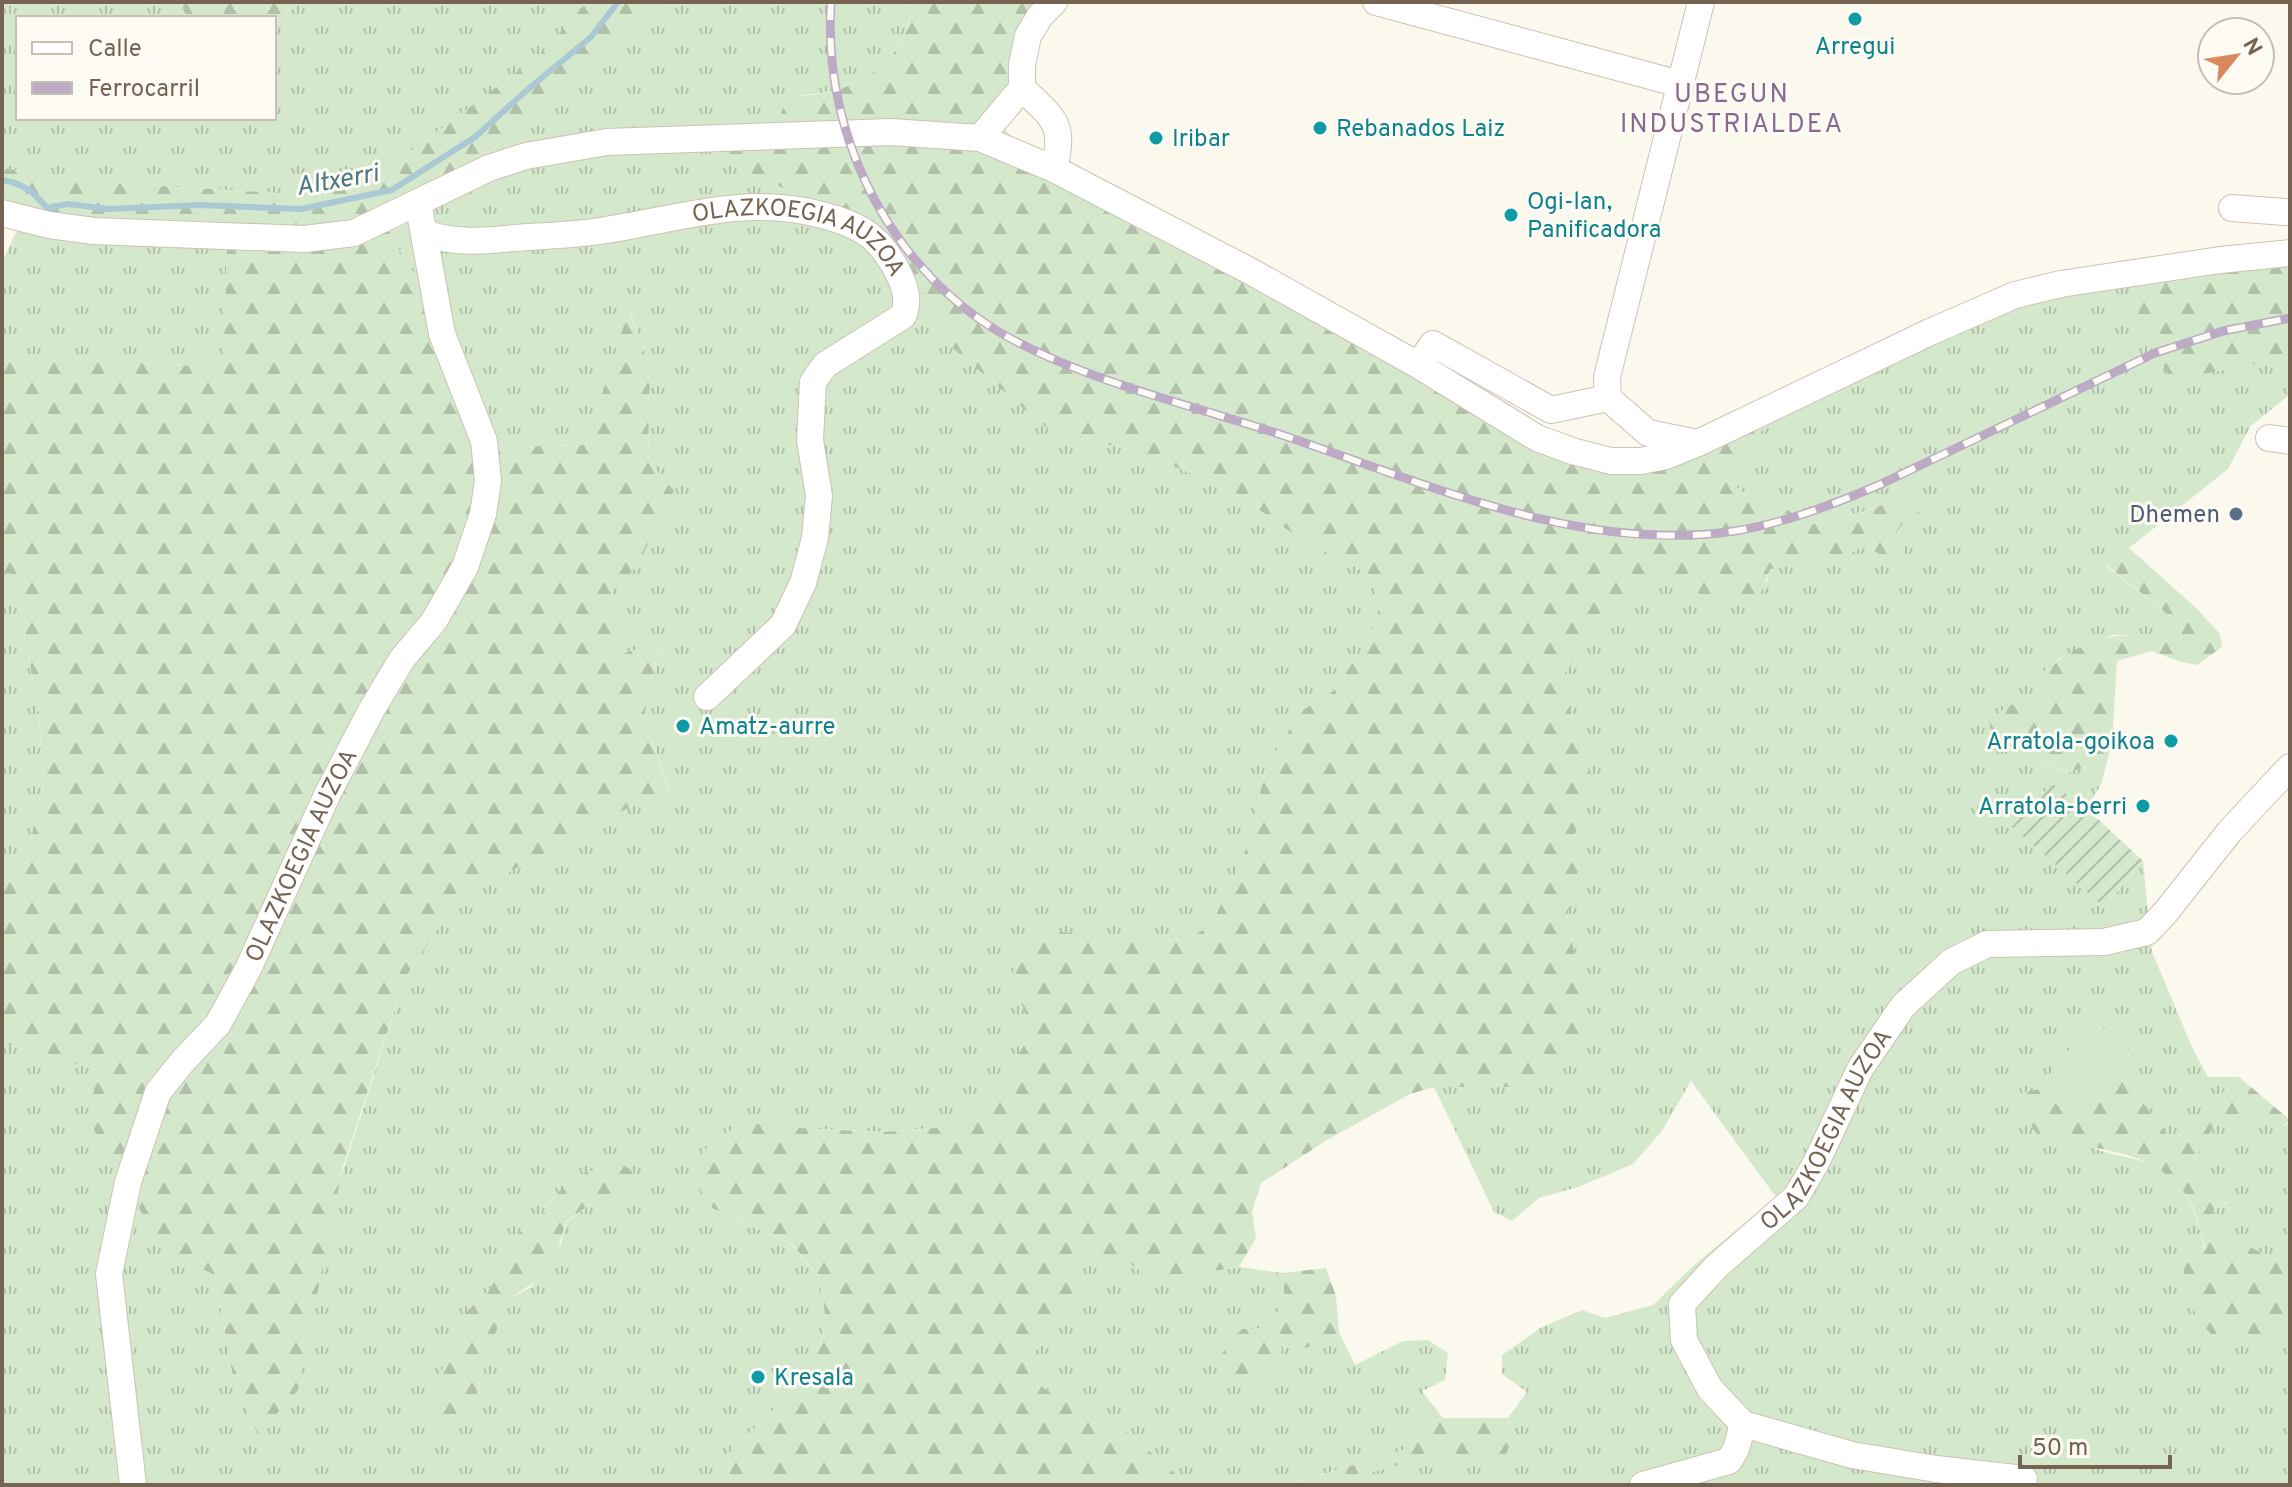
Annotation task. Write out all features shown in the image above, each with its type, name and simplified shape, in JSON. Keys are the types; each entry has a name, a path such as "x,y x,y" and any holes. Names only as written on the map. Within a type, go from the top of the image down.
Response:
{"street":[{"path":"980,138 1022,88 1022,65 1028,36 1040,16 1054,2"},
{"path":"1376,2 1680,84"},
{"path":"1698,443 1648,433 1608,398 1607,377 1701,2"},
{"path":"1022,88 1057,123 1060,145 1054,169"},
{"path":"2,213 49,225 94,231 289,240 354,233 489,168 526,156 607,142 891,132 980,138 1054,169 1250,271 1418,365 1537,438 1611,461 1641,461 1666,456 1698,443 1930,332 2015,295 2061,284 2289,253 2287,211 2232,208"},
{"name":"OLAZKOEGIA AUZOA","path":"133,1485 109,1274 128,1182 158,1092 218,1024 248,969 328,793 402,659 434,621 465,567 483,514 488,481 484,441 442,334 418,202"},
{"name":"OLAZKOEGIA AUZOA","path":"425,233 441,239 493,240 601,231 720,208 773,206 837,219 861,229 884,248 905,289 907,308 903,316 825,365 813,382 810,440 819,496 815,538 803,583 783,625 707,697"},
{"path":"1418,365 1433,344 1551,410 1608,398"},
{"name":"OLAZKOEGIA AUZOA","path":"1743,1424 1710,1389 1684,1340 1682,1304 1717,1266 1796,1197 1816,1163 1860,1069 1903,1006 1951,962 1987,944 2104,942 2147,932 2230,831 2290,767"},
{"path":"1643,1485 1729,1461 1743,1424 1852,1455 2024,1479"}],"green space":[{"path":"2,2 180,2 186,16 16,16 16,120 276,120 276,21 301,2 587,2 542,54 360,189 294,194 93,182 2,168"},
{"path":"180,2 301,2 276,21 276,16 186,16"},
{"path":"587,2 672,2 625,29 484,158 389,234 448,327 490,447 586,445 629,309 650,369 648,460 674,491 636,568 611,588 620,655 660,641 644,717 671,798 639,802 457,900 405,978 342,1170 298,1390 258,1435 234,1383 215,1275 164,1252 89,1121 97,1070 2,1043 2,869 26,863 43,782 39,713 13,574 2,572 2,352 223,368 227,250 66,235 2,225 2,168 93,182 294,194 360,189 541,54"},
{"path":"672,2 912,2 901,41 877,70 844,88 803,95 779,129 730,148 725,157 742,173 774,183 820,210 871,225 1053,433 1127,449 1224,485 1299,538 1371,575 1379,608 1369,640 1332,692 1301,711 1265,769 1252,836 1212,924 1187,940 1131,941 1013,979 1032,1033 1003,1078 975,1107 935,1128 884,1132 816,1129 693,1177 712,1208 791,1244 819,1277 825,1316 820,1345 788,1396 726,1456 732,1485 2,1485 2,1043 97,1070 164,1252 215,1275 234,1383 258,1435 405,978 457,900 639,802 671,797 644,717 660,642 496,834 648,460 650,369 630,310 586,445 490,447 448,327 389,234 484,158 625,29","holes":["557,1192 629,1192 601,1196 566,1223 561,1244 531,1287 509,1299 477,1392 468,1408 441,1421 468,1310 489,1290 517,1234 536,1222"]},
{"path":"912,2 1036,2 1015,44 1001,126 1019,143 1532,425 1611,454 1656,446 1746,408 1763,429 1725,478 1748,496 1773,500 1811,525 1870,510 1902,496 1919,503 1919,519 1902,524 1894,537 1903,543 1906,559 1889,558 1863,547 1834,559 1770,569 1759,598 1746,600 1706,596 1667,572 1637,594 1610,620 1561,678 1593,786 1570,847 1579,866 1567,916 1579,977 1584,1030 1556,1069 1536,1087 1434,1087 1410,1094 1327,1140 1261,1183 1252,1212 1256,1238 1239,1267 1151,1280 1118,1254 1099,1254 1085,1263 1075,1282 1071,1310 1027,1361 1030,1381 1131,1435 1188,1485 732,1485 726,1456 788,1396 820,1345 825,1315 819,1277 792,1244 712,1208 693,1177 702,1153 715,1138 745,1123 884,1132 935,1128 975,1107 1003,1078 1032,1033 1013,979 1014,953 1053,931 1131,941 1187,940 1212,924 1252,836 1265,769 1301,711 1332,692 1369,640 1379,608 1371,575 1299,538 1224,485 1127,449 1053,433 948,344 912,275 820,210 774,183 742,173 724,157 730,148 779,129 782,110 789,101 843,88 873,73 895,51 903,37"},
{"path":"18,228 227,250 224,368 2,352 2,263"},
{"path":"2290,245 2290,357 2172,380 2135,323 2156,261"},
{"path":"2156,261 2172,380 2290,357 2290,394 2250,427 2228,469 2129,548 2109,553 2106,566 2184,627 2180,639 2161,641 2141,635 2113,635 2060,658 2044,672 2046,689 2028,710 1993,740 2067,773 2087,766 2112,744 2101,784 2087,809 2053,784 2104,907 2143,861 2152,952 2192,1047 2208,1077 2239,1077 2172,1141 2117,1069 2131,1052 2093,1021 2038,1089 2011,1097 2083,1143 2159,1168 2181,1188 2192,1206 2204,1249 2212,1335 2290,1344 2290,1485 1363,1485 1357,1476 1418,1460 1467,1463 1515,1434 1508,1418 1527,1392 1502,1374 1502,1355 1542,1327 1582,1310 1605,1318 1653,1305 1693,1266 1776,1197 1691,1081 1662,1131 1633,1164 1578,1187 1539,1198 1512,1221 1494,1212 1434,1087 1536,1086 1579,977 1567,916 1579,866 1570,847 1593,786 1561,678 1610,620 1637,594 1667,572 1680,576 1700,594 1767,582 1769,569 1834,559 1863,547 1889,558 1894,537 1902,524 1902,496 1870,510 1811,525 1773,500 1748,496 1725,478 1763,429 1746,408 2033,280"},
{"path":"2129,548 2196,608 2220,634 2222,647 2197,665 2152,651 2117,661 2112,744 2087,766 2068,773 1993,740 1989,720 2010,704 2028,710 2046,689 2044,672 2075,650 2099,640 2124,635 2180,639 2184,627 2106,565 2109,553"},
{"path":"2,572 13,574 39,713 43,782 26,863 2,869"},
{"path":"2053,784 2087,809 2143,861 2104,907 2010,825"},
{"path":"2093,1021 2131,1052 2076,1120 2038,1089"},
{"path":"2117,1069 2172,1141 2239,1077 2290,1120 2281,1128 2250,1116 2213,1127 2196,1157 2203,1178 2222,1186 2229,1201 2212,1211 2218,1245 2242,1243 2283,1263 2290,1263 2290,1344 2212,1335 2198,1317 2186,1291 2185,1258 2205,1248 2192,1205 2180,1187 2165,1173 2127,1155 2042,1141 2010,1096 2038,1089 2076,1120"},
{"path":"2250,1116 2281,1128 2290,1122 2290,1263 2283,1263 2242,1243 2218,1245 2212,1211 2229,1202 2222,1186 2203,1178 2196,1157 2213,1127"},
{"path":"613,1164 624,1165 634,1173 636,1182 629,1192 601,1196 566,1222 551,1271 509,1299 491,1344 477,1393 468,1408 441,1421 429,1407 445,1360 468,1310 489,1290 517,1234 536,1222 557,1193 581,1174"},
{"path":"1099,1254 1118,1254 1151,1280 1239,1267 1282,1273 1285,1301 1268,1328 1257,1377 1281,1367 1281,1346 1306,1348 1339,1332 1355,1365 1403,1341 1428,1340 1448,1353 1445,1380 1422,1391 1443,1418 1416,1428 1410,1448 1290,1484 1188,1485 1131,1435 1030,1381 1027,1361 1070,1310 1075,1282 1085,1263"},
{"path":"1326,1268 1336,1296 1339,1332 1306,1348 1282,1346 1281,1367 1257,1377 1244,1389 1233,1382 1217,1364 1227,1345 1242,1329 1268,1328 1285,1301 1282,1273"},
{"path":"1443,1418 1508,1418 1515,1434 1505,1456 1467,1463 1418,1460 1357,1476 1363,1485 1197,1485 1290,1484 1410,1448 1416,1428"}],"waterway":[{"name":"Altxerri","path":"2,180 27,189 47,208 68,204 109,209 200,205 301,209 392,190 475,137 591,37 618,2"}],"railway":[{"path":"831,2 831,54 839,105 854,154 875,201 903,244 937,283 976,317 1052,359 1117,384 1282,435 1448,493 1562,523 1619,532 1677,535 1735,531 1790,518 1879,485 2155,353 2223,331 2290,318"}],"place":[{"name":"Arregui","path":"1855,19"},
{"name":"Rebanados Laiz","path":"1320,128"},
{"name":"Iribar","path":"1156,138"},
{"name":"Ogi-lan, Panificadora","path":"1511,215"},
{"name":"Dhemen","path":"2236,514"},
{"name":"Amatz-aurre","path":"683,726"},
{"name":"Arratola-goikoa","path":"2171,741"},
{"name":"Arratola-berri","path":"2143,806"},
{"name":"Kresala","path":"758,1377"}],"district":[{"name":"UBEGUN INDUSTRIALDEA","path":"1732,108"}]}
